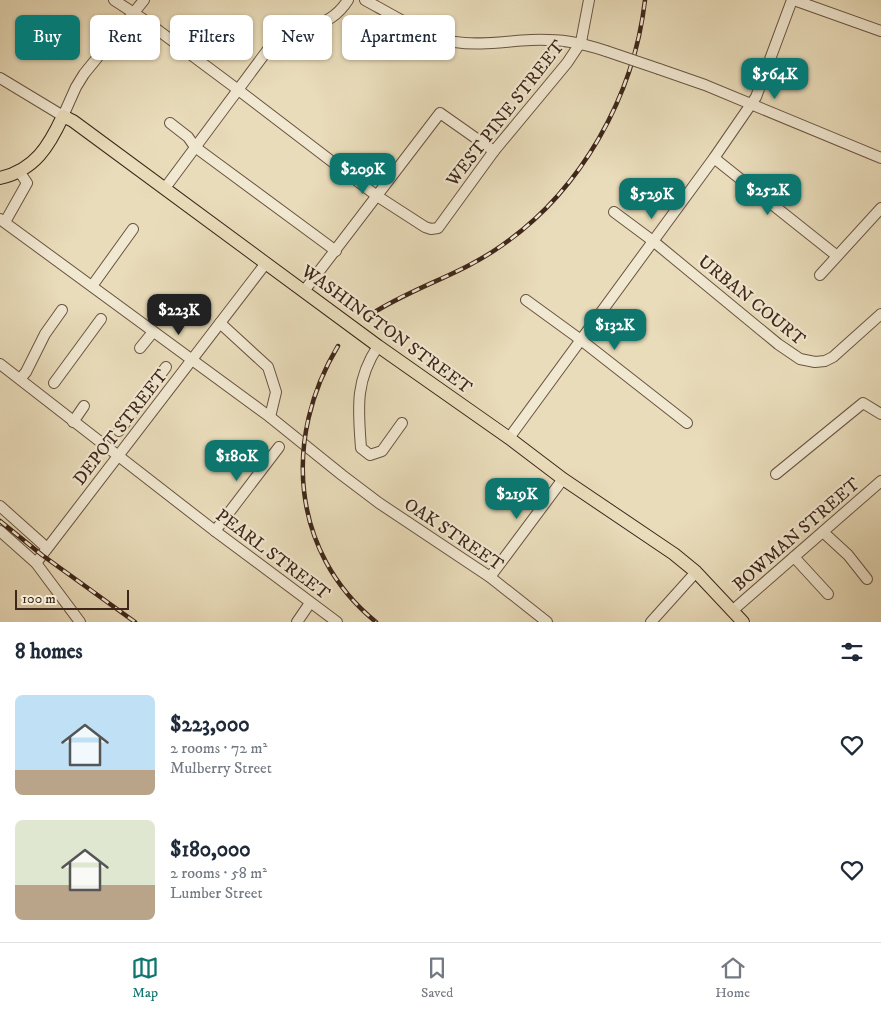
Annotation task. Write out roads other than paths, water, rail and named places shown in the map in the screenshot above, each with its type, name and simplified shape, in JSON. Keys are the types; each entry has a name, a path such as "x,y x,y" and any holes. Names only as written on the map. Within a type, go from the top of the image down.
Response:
{"main road":[{"path":"2,174 19,171 30,164 47,147 63,116"},
{"name":"WASHINGTON STREET","path":"63,116 104,143 378,346 509,438 563,479 674,554 696,572 742,622"}],"street":[{"path":"114,0 135,13 237,89 377,196"},
{"path":"63,116 84,74 144,0"},
{"path":"165,188 264,53 281,36 299,27 328,21 337,14 348,0"},
{"path":"365,0 431,34 452,42 483,43 549,40 581,42 705,85 881,158"},
{"name":"WEST PINE STREET","path":"377,196 425,227 431,229 438,228 494,150 567,64 581,42 590,0"},
{"path":"509,438 752,104 793,0 881,31"},
{"name":"WASHINGTON STREET","path":"0,78 63,116"},
{"path":"304,291 440,113 494,150"},
{"path":"170,123 188,137 195,147 336,251"},
{"path":"714,158 837,256"},
{"path":"2,220 28,183 19,171"},
{"path":"820,275 881,208"},
{"name":"URBAN COURT","path":"614,212 800,359 815,362 833,357 881,314"},
{"name":"OAK STREET","path":"2,220 270,417 379,503 490,577 547,622"},
{"path":"92,286 133,230"},
{"name":"DEPOT STREET","path":"36,563 266,263"},
{"path":"526,300 687,423"},
{"path":"20,379 26,372 45,334 62,310"},
{"path":"54,383 101,318"},
{"path":"220,323 268,366 276,392 270,417"},
{"path":"140,348 153,332"},
{"path":"378,346 369,360 358,396 361,448 370,455 382,451 402,423"},
{"name":"PEARL STREET","path":"0,364 117,456 337,622"},
{"path":"119,431 166,367"},
{"path":"776,474 862,403 881,414"},
{"path":"73,422 84,406"},
{"path":"215,531 279,447"},
{"path":"490,577 563,479"},
{"name":"BOWMAN STREET","path":"732,611 881,481"},
{"path":"0,506 47,548"},
{"path":"0,531 36,563 80,622"},
{"path":"823,532 848,555 867,579"},
{"path":"794,558 828,594"},
{"path":"651,622 696,572"},
{"path":"297,622 310,603"}],"railway":[{"path":"370,315 386,305 469,265 501,246 530,224 556,198 579,169 599,138 616,106 639,36 645,0"},
{"path":"338,346 320,381 309,418 303,455 304,492 312,528 326,562 347,594 376,622"},
{"path":"0,521 42,555 135,622"}]}
